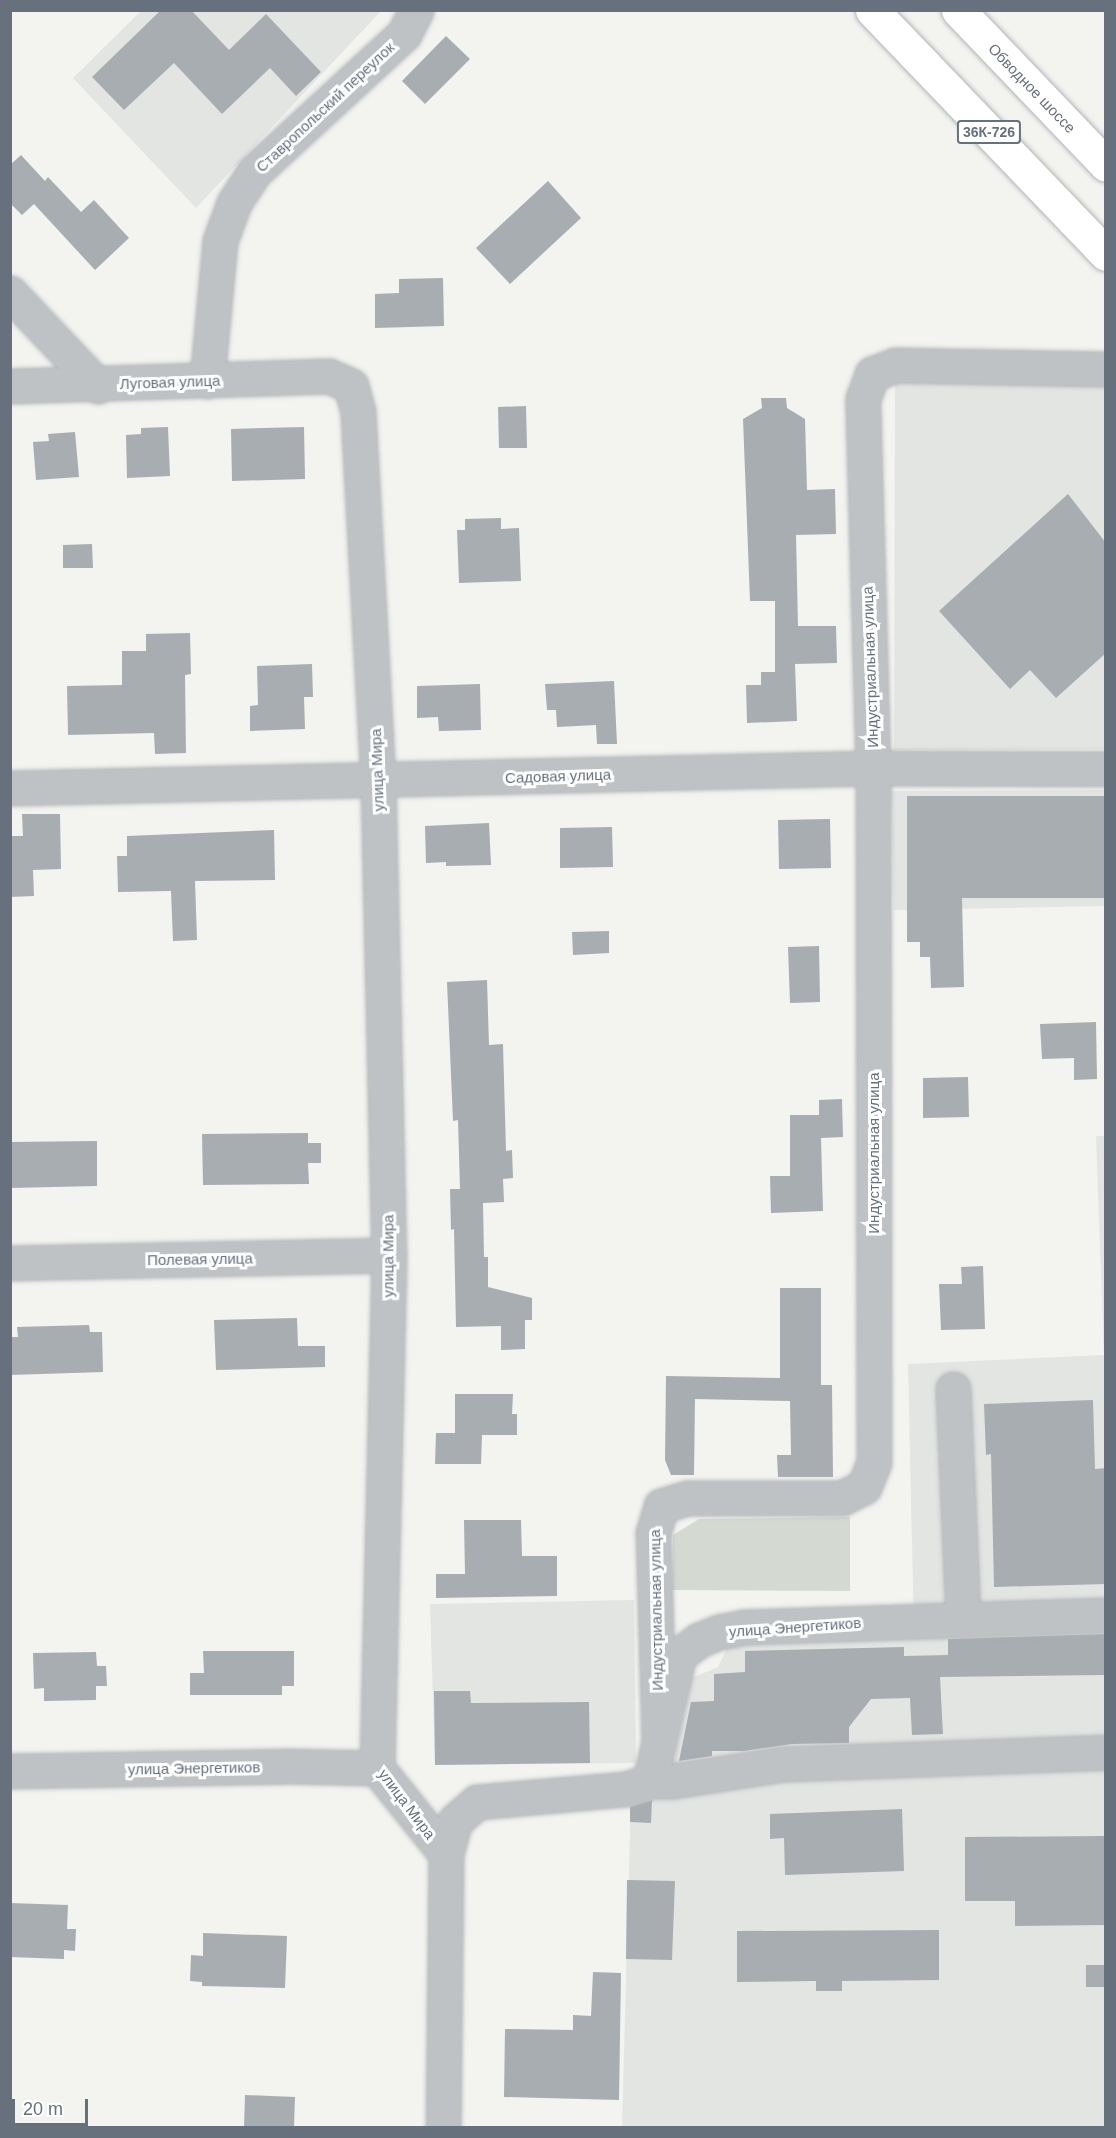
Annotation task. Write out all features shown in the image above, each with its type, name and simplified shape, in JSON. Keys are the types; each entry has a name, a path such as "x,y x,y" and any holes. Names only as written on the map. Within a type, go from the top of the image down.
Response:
{"main road":[{"name":"36К-726","path":"872,10 1106,254"},
{"name":"Обводное шоссе","path":"958,10 1106,165"}],"street":[{"name":"Ставропольский переулок","path":"207,381 220,241 234,203 254,172 404,34 416,10"},
{"path":"10,293 98,386"},
{"name":"Индустриальная улица","path":"659,1743 653,1533 661,1506 688,1498 842,1498 864,1487 874,1462 873,768 862,399 872,374 895,365 1106,369"},
{"name":"Луговая улица","path":"10,386 98,386 329,376"},
{"name":"улица Мира","path":"329,376 351,386 358,412 378,781 389,1255 377,1768 446,1854 442,2127"},
{"name":"Садовая улица","path":"10,788 873,768 1106,769"},
{"name":"Полевая улица","path":"10,1263 389,1255"},
{"path":"953,1389 963,1618"},
{"name":"улица Энергетиков","path":"650,1781 680,1655 699,1640 719,1632 744,1627 1106,1615"},
{"path":"446,1854 455,1821 477,1802 626,1789 650,1781 672,1781 783,1764 1106,1752"},
{"name":"улица Энергетиков","path":"10,1771 285,1766 377,1768"}],"shaded area":[{"path":"141,11 381,11 196,208 73,78"},
{"path":"895,378 1105,381 1105,749 894,750"},
{"path":"1105,790 1105,906 894,910 891,791"},
{"path":"1096,1136 1105,1136 1105,2127 622,2128 631,1795 673,1766 692,1678 718,1667 727,1648 762,1635 914,1630 908,1364 1104,1355"},
{"path":"850,1517 850,1591 672,1590 673,1535 699,1519"},
{"path":"634,1600 636,1763 435,1765 430,1604"}],"building":[{"path":"161,10 191,10 229,50 266,14 321,72 296,96 270,68 222,114 174,63 124,110 92,77"},
{"path":"446,36 470,59 425,104 402,81"},
{"path":"21,155 45,181 48,177 81,212 94,200 129,238 95,270 34,204 22,215 10,203 10,165"},
{"path":"548,181 581,218 510,284 476,248"},
{"path":"443,278 444,326 375,328 375,294 399,293 399,279"},
{"path":"761,398 786,398 787,408 805,419 807,490 835,489 836,534 796,535 798,626 836,626 837,663 795,664 797,721 747,723 746,685 761,685 761,672 775,672 775,601 750,601 743,419 762,408"},
{"path":"526,406 527,448 499,448 498,407"},
{"path":"168,427 170,476 127,478 126,435 141,434 141,428"},
{"path":"304,427 305,479 232,481 231,429"},
{"path":"75,432 79,477 36,480 33,442 49,441 48,434"},
{"path":"1068,494 1106,543 1106,653 1056,698 1030,670 1010,689 939,611"},
{"path":"501,518 501,529 519,528 521,581 459,583 457,530 465,530 465,519"},
{"path":"92,544 93,568 63,568 63,545"},
{"path":"190,633 191,674 185,675 186,753 155,754 154,733 68,735 67,686 122,685 122,651 146,651 146,634"},
{"path":"312,664 313,697 304,697 305,729 250,731 250,706 258,705 257,666"},
{"path":"614,681 617,744 597,744 596,725 557,727 556,710 547,710 545,684"},
{"path":"480,684 481,730 439,731 438,717 417,718 417,686"},
{"path":"907,796 1106,796 1106,898 962,898 964,987 931,988 930,957 920,957 920,942 907,942"},
{"path":"22,814 60,814 61,869 33,870 34,896 10,897 10,836 23,836"},
{"path":"830,819 831,868 779,869 778,820"},
{"path":"489,823 491,865 446,866 446,862 426,863 425,826"},
{"path":"612,827 613,867 560,868 560,828"},
{"path":"274,830 275,880 195,881 197,940 173,941 171,891 118,892 117,856 127,856 127,836"},
{"path":"609,931 609,953 573,955 572,932"},
{"path":"819,946 820,1002 790,1003 788,947"},
{"path":"487,980 489,1045 503,1044 506,1151 512,1150 513,1178 503,1179 504,1202 483,1203 484,1257 488,1257 488,1287 532,1298 532,1320 525,1320 525,1349 501,1350 501,1326 456,1327 454,1229 451,1230 450,1189 460,1189 458,1120 453,1121 447,982"},
{"path":"1096,1022 1097,1079 1074,1080 1074,1058 1042,1059 1040,1024"},
{"path":"968,1077 969,1117 923,1118 923,1078"},
{"path":"842,1099 843,1137 821,1138 823,1211 771,1213 770,1176 790,1176 790,1115 819,1115 819,1100"},
{"path":"308,1133 308,1143 321,1143 321,1163 308,1163 309,1184 203,1185 202,1134"},
{"path":"97,1141 97,1186 10,1188 10,1142"},
{"path":"983,1266 985,1329 941,1330 939,1284 962,1284 961,1267"},
{"path":"780,1288 821,1288 821,1385 832,1385 833,1477 778,1477 777,1455 791,1455 790,1401 695,1399 694,1475 671,1475 665,1460 666,1376 780,1378"},
{"path":"297,1318 298,1346 325,1346 325,1367 216,1370 214,1320"},
{"path":"89,1325 90,1332 102,1332 103,1372 10,1375 10,1337 18,1337 17,1327"},
{"path":"455,1394 513,1394 512,1414 517,1414 517,1435 482,1435 481,1464 435,1464 436,1433 455,1433"},
{"path":"1093,1400 1095,1469 1106,1468 1106,1584 994,1587 991,1454 986,1455 984,1404"},
{"path":"464,1520 521,1520 522,1556 557,1556 557,1596 436,1598 436,1574 465,1574"},
{"path":"1106,1634 1106,1675 940,1677 943,1734 912,1735 910,1698 871,1699 849,1727 849,1743 792,1744 744,1751 712,1751 712,1756 679,1761 691,1702 714,1701 714,1674 745,1672 745,1651 904,1647 904,1656 948,1655 948,1639"},
{"path":"203,1651 294,1651 294,1686 282,1686 282,1695 190,1695 190,1673 204,1673"},
{"path":"96,1652 97,1666 106,1666 107,1686 96,1686 96,1700 44,1701 44,1688 34,1689 33,1653"},
{"path":"434,1691 470,1691 471,1703 589,1702 590,1763 435,1765"},
{"path":"652,1800 651,1823 630,1822 630,1807"},
{"path":"902,1809 904,1871 785,1875 784,1838 770,1839 770,1814"},
{"path":"1106,1836 1106,1925 1015,1926 1015,1901 965,1901 965,1837"},
{"path":"627,1880 675,1881 672,1960 626,1959"},
{"path":"10,1903 68,1905 67,1929 76,1929 75,1951 64,1950 64,1959 10,1957"},
{"path":"939,1930 939,1980 842,1981 842,1991 816,1991 816,1981 737,1982 737,1931"},
{"path":"203,1933 287,1936 285,1988 202,1986 202,1982 190,1981 191,1955 203,1956"},
{"path":"1086,1965 1106,1965 1106,1987 1086,1987"},
{"path":"593,1972 621,1973 619,2100 504,2097 505,2029 573,2030 573,2015 591,2016"},
{"path":"245,2095 295,2097 294,2127 244,2127"}]}
